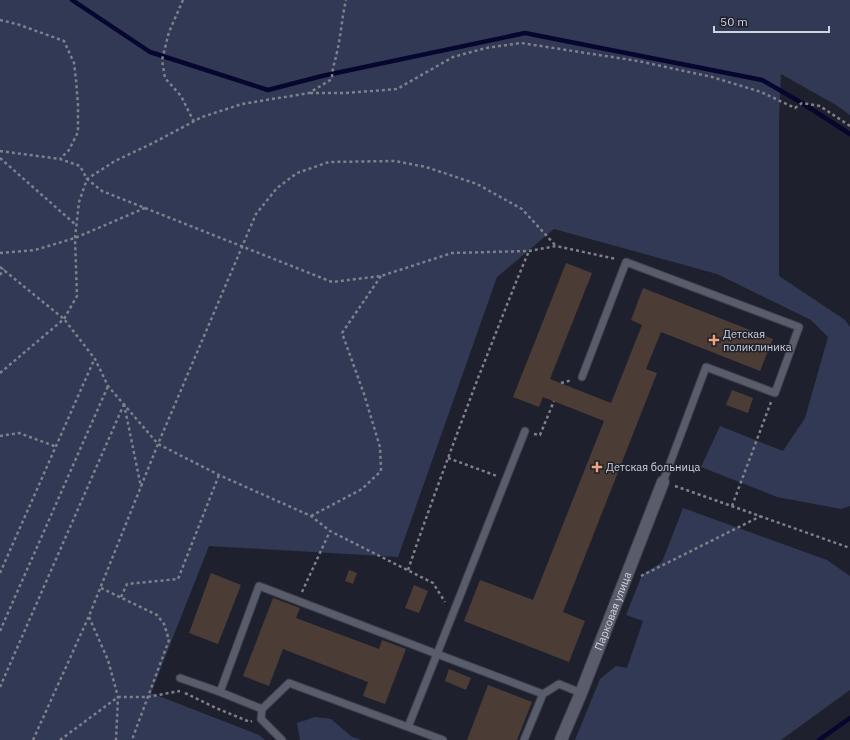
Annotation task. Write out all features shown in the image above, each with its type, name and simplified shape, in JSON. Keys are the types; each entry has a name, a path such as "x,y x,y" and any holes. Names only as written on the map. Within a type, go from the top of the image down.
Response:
{"street":[{"name":"Парковая улица","path":"561,740 581,693 663,482"}],"lane":[{"path":"582,377 626,262 800,327 775,393 706,367 663,482"},
{"path":"408,726 525,431"},
{"path":"220,692 259,586 543,694"},
{"path":"180,678 262,709"},
{"path":"282,740 261,719 262,709 289,683 443,740"},
{"path":"524,740 543,694 560,684 581,693"}],"path":[{"path":"183,0 169,32 165,53 162,60 165,78 181,96 194,122"},
{"path":"309,93 332,79 332,68 337,53 346,0"},
{"path":"0,20 17,24 64,41 74,63 78,105 78,132 69,150 60,159"},
{"path":"0,373 64,319 77,296 76,225 79,202 87,179 115,161 202,117 242,104 309,93 346,93 397,90 453,57 486,48 521,43 638,61 712,77 761,92 795,108 802,103 820,106 850,126"},
{"path":"0,151 60,159 80,166 87,179 102,190 332,282 381,276 452,254 529,251 556,246 626,262"},
{"path":"0,158 76,225"},
{"path":"33,740 101,588 158,444 256,214 277,188 297,173 329,162 395,162 426,168 477,184 522,209 556,246"},
{"path":"0,253 35,250 75,238 145,208"},
{"path":"408,570 448,458 514,286 529,251"},
{"path":"0,267 64,319 95,359 108,386 158,444 219,475 310,516 330,531 433,582 453,614"},
{"path":"0,274 4,269"},
{"path":"310,516 362,490 381,471 380,447 364,394 342,333 381,276"},
{"path":"0,573 95,359"},
{"path":"0,631 108,386"},
{"path":"732,506 775,393"},
{"path":"525,431 540,435 554,401"},
{"path":"124,404 141,487"},
{"path":"0,687 124,404"},
{"path":"0,436 19,433 57,447"},
{"path":"448,458 506,479"},
{"path":"121,596 126,584 178,578 219,475"},
{"path":"663,482 850,548"},
{"path":"640,576 761,516"},
{"path":"298,601 330,531"},
{"path":"101,588 121,596 157,615 164,624 168,640 133,737 134,740"},
{"path":"89,616 108,660 118,697 116,740"},
{"path":"60,740 118,697 147,698 180,690 216,708 250,722 261,719"}],"shaded area":[{"path":"0,0 850,0 850,115 836,105 781,74 779,118 779,276 845,320 850,327 850,506 841,509 777,497 701,467 720,426 783,451 805,418 828,337 811,320 717,274 554,229 497,277 398,557 209,546 151,693 259,735 265,740 0,740"},
{"path":"683,508 827,560 850,576 850,690 781,740 575,740 600,679 616,666 627,668 643,621 626,615 642,575 662,562"},
{"path":"315,717 331,719 352,737 362,740 300,740 297,723"}],"building":[{"path":"566,263 592,273 550,379 611,403 642,325 631,320 643,288 773,339 760,371 661,332 646,369 657,373 563,612 585,621 569,662 464,621 480,580 533,600 604,421 543,397 539,407 513,397"},
{"path":"732,390 753,398 748,413 726,405"},
{"path":"349,570 357,573 353,584 345,581"},
{"path":"211,573 241,585 218,644 189,633"},
{"path":"414,585 428,591 419,613 405,608"},
{"path":"273,598 300,608 296,618 379,649 382,640 406,649 385,704 363,696 368,682 283,649 269,686 243,676"},
{"path":"449,669 471,678 466,690 445,681"},
{"path":"488,685 532,702 517,740 467,740"}],"waterway":[{"path":"72,0 150,52 268,90 322,76 525,33 762,80 802,103 850,134"},
{"path":"819,740 850,718"}],"place":[{"name":"Детская поликлиника","path":"714,340"},
{"name":"Детская больница","path":"597,467"}]}
